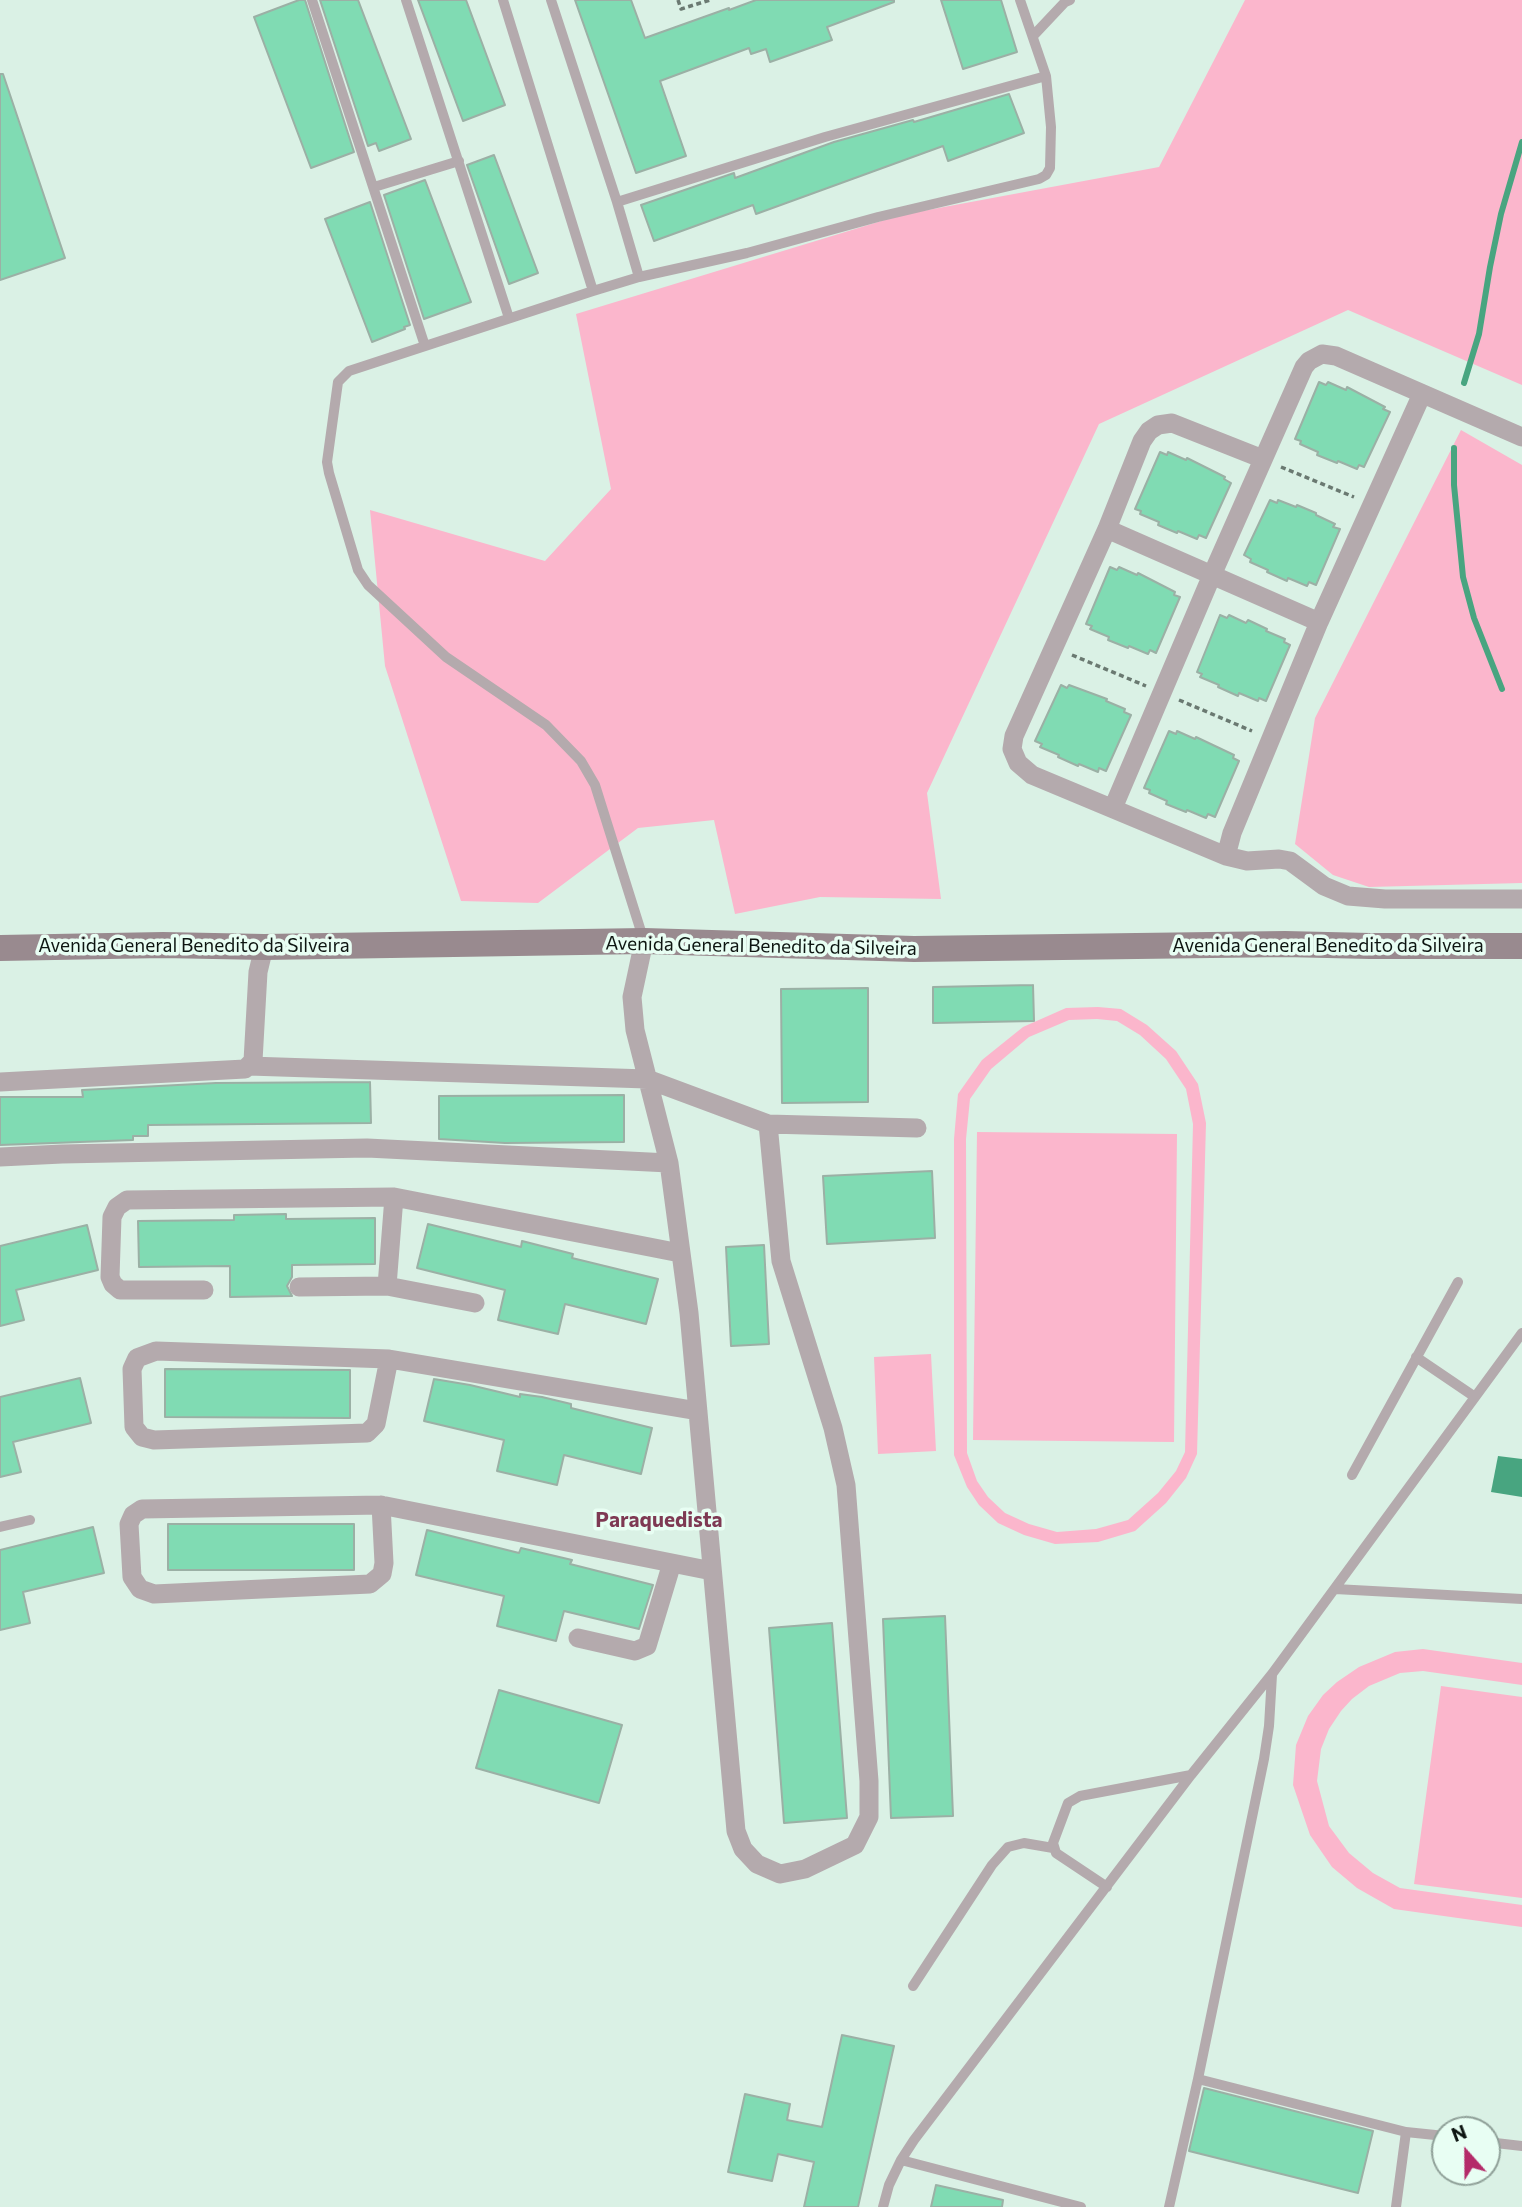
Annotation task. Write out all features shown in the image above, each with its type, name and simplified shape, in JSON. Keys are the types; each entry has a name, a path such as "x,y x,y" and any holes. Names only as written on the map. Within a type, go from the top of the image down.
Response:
{"main road":[{"name":"Avenida General Benedito da Silveira","path":"0,948 644,941 914,949 1285,944 1522,946"}],"street":[{"path":"1114,808 1262,459 1304,368 1317,355 1336,356 1522,437"},
{"path":"1226,856 1237,822 1319,622 1422,394"},
{"path":"1262,459 1172,423 1158,425 1149,431 1142,441 1107,529 1014,736 1012,749 1018,763 1026,772 1226,856 1247,861 1287,860 1332,891 1357,897 1385,899 1522,899"},
{"path":"1107,529 1319,622"},
{"path":"644,941 632,998 635,1030 669,1163 688,1313 736,1831 743,1849 757,1864 780,1874 805,1869 855,1845 869,1817 869,1781 846,1485 833,1428 780,1261 768,1124"},
{"path":"0,1082 241,1070 249,1066 253,1061 258,972 264,947"},
{"path":"249,1066 647,1079 768,1124 917,1128"},
{"path":"0,1157 367,1148 669,1163"},
{"path":"204,1290 120,1290 113,1284 110,1277 112,1217 117,1207 127,1200 394,1197 680,1253"},
{"path":"387,1286 394,1197"},
{"path":"299,1287 387,1286 475,1303"},
{"path":"389,1359 376,1424 367,1433 154,1440 142,1437 134,1427 132,1369 137,1358 156,1351 389,1359 698,1411"},
{"path":"381,1506 384,1563 382,1574 370,1584 154,1594 140,1589 132,1577 129,1524 133,1515 142,1509 381,1506 712,1571"},
{"path":"578,1639 635,1651 647,1646 672,1563"}],"lane":[{"path":"312,0 425,346"},
{"path":"406,0 509,318"},
{"path":"503,0 593,290"},
{"path":"551,0 639,277"},
{"path":"644,941 595,785 581,761 546,724 446,657 368,585 358,570 327,462 338,382 349,371 593,290 1046,175 1050,168 1051,127 1046,76 1020,0"},
{"path":"1033,36 1067,1"},
{"path":"617,202 825,137 1046,76"},
{"path":"374,187 459,161"},
{"path":"1352,1475 1458,1282"},
{"path":"883,2207 889,2185 901,2160 1191,1775 1272,1674 1522,1335"},
{"path":"1416,1357 1475,1397"},
{"path":"0,1527 30,1520"},
{"path":"1335,1589 1522,1599"},
{"path":"1169,2207 1264,1759 1272,1674"},
{"path":"1107,1887 1056,1853 1053,1843 1068,1803 1074,1798 1191,1775"},
{"path":"913,1986 992,1865 1008,1847 1024,1843 1054,1848"},
{"path":"1198,2079 1406,2132 1431,2135"},
{"path":"1396,2207 1406,2132"},
{"path":"1501,2143 1522,2146"},
{"path":"901,2160 1081,2207"}],"path":[{"path":"678,0 681,9 710,0"},
{"path":"1262,459 1372,505"}],"shaded area":[{"path":"1245,0 1522,0 1522,385 1348,310 1099,424 927,793 941,899 820,897 735,914 714,820 638,828 538,903 461,901 385,666 370,510 545,561 611,489 576,314 901,215 1159,167"},
{"path":"1461,430 1522,465 1522,883 1369,887 1333,875 1295,844 1315,718"},
{"path":"1066,1008 1121,1009 1147,1025 1176,1051 1198,1084 1206,1123 1197,1454 1186,1478 1166,1503 1135,1531 1098,1542 1055,1544 1024,1535 998,1523 979,1505 967,1487 954,1455 954,1139 958,1094 982,1060 1023,1027","holes":["1069,1020 1117,1021 1140,1035 1166,1059 1186,1089 1193,1124 1185,1452 1176,1471 1158,1493 1128,1520 1096,1529 1057,1532 1005,1513 988,1497 977,1481 967,1453 966,1139 970,1099 991,1069 1029,1037"]},
{"path":"977,1132 1177,1134 1174,1442 973,1440"},
{"path":"931,1354 936,1451 878,1454 874,1357"},
{"path":"1498,1456 1522,1459 1522,1497 1491,1492"},
{"path":"1423,1649 1522,1663 1522,1685 1423,1671 1400,1673 1369,1686 1341,1711 1329,1729 1321,1749 1317,1781 1329,1826 1349,1853 1373,1873 1400,1888 1522,1905 1522,1927 1394,1909 1357,1888 1332,1867 1310,1835 1293,1785 1296,1745 1308,1716 1323,1695 1359,1667 1395,1652"},
{"path":"1441,1686 1522,1697 1522,1898 1414,1884"}],"building":[{"path":"305,0 354,152 311,168 254,17"},
{"path":"320,0 358,0 411,139 379,151 376,143 368,146"},
{"path":"418,0 466,0 505,105 463,121"},
{"path":"575,0 631,0 645,38 756,0 894,2 827,27 832,40 770,62 766,49 751,54 749,48 660,81 686,156 636,173"},
{"path":"941,0 1001,0 1017,52 963,69"},
{"path":"0,74 3,74 65,258 0,280"},
{"path":"1009,94 1024,133 948,161 943,146 756,214 753,205 654,241 641,205 734,173 735,178 834,142"},
{"path":"494,155 538,273 509,284 467,165"},
{"path":"425,180 471,302 424,319 384,195"},
{"path":"370,202 410,325 372,342 325,219"},
{"path":"1319,382 1326,385 1328,382 1346,390 1347,387 1390,412 1364,467 1359,465 1357,469 1317,455 1318,452 1295,439"},
{"path":"1160,452 1167,455 1168,452 1186,460 1187,458 1225,477 1224,479 1231,483 1206,538 1199,535 1197,539 1178,531 1177,533 1158,525 1159,522 1135,509"},
{"path":"1270,500 1296,507 1297,505 1316,513 1335,524 1333,527 1340,529 1316,585 1309,582 1307,586 1288,578 1287,581 1250,562 1251,559 1244,555"},
{"path":"1110,567 1117,570 1119,567 1137,575 1138,573 1180,597 1156,653 1150,650 1148,654 1108,640 1109,637 1090,629 1092,626 1086,624"},
{"path":"1220,615 1227,618 1229,615 1246,623 1248,620 1285,639 1284,642 1290,645 1266,701 1259,698 1258,701 1239,693 1238,696 1200,677 1202,674 1197,672"},
{"path":"1061,685 1067,688 1069,685 1107,699 1106,701 1125,709 1124,712 1131,715 1106,771 1099,768 1098,772 1079,764 1078,766 1040,747 1042,744 1035,741"},
{"path":"1169,731 1176,734 1177,731 1195,739 1196,737 1234,755 1233,758 1239,761 1215,817 1208,814 1206,818 1166,804 1167,801 1144,788"},
{"path":"1033,985 1034,1021 933,1023 933,987"},
{"path":"868,988 868,1102 782,1103 781,989"},
{"path":"370,1082 371,1123 148,1125 148,1136 133,1136 133,1140 0,1145 0,1097 83,1097 82,1090 216,1083"},
{"path":"624,1095 624,1142 505,1143 439,1139 439,1096"},
{"path":"932,1171 935,1238 827,1244 823,1176"},
{"path":"286,1214 286,1219 375,1218 375,1264 292,1265 292,1277 287,1286 292,1296 230,1297 230,1266 139,1267 138,1221 234,1220 234,1215"},
{"path":"428,1224 521,1247 522,1241 573,1254 572,1258 658,1279 646,1324 565,1304 558,1334 498,1320 505,1290 417,1268"},
{"path":"87,1225 98,1270 16,1290 24,1320 0,1326 0,1246"},
{"path":"764,1245 769,1344 731,1346 726,1247"},
{"path":"165,1369 350,1370 350,1418 165,1417"},
{"path":"80,1378 91,1423 13,1442 21,1472 0,1477 0,1397"},
{"path":"434,1379 520,1397 520,1394 542,1397 571,1404 571,1408 652,1428 641,1474 564,1455 557,1485 497,1471 504,1440 424,1421"},
{"path":"168,1524 354,1524 354,1570 168,1570"},
{"path":"93,1527 104,1573 23,1592 30,1623 0,1630 0,1550"},
{"path":"427,1530 519,1553 521,1548 572,1560 570,1564 653,1585 639,1629 564,1611 556,1641 497,1626 504,1596 416,1575"},
{"path":"945,1616 953,1816 891,1818 883,1619"},
{"path":"832,1623 847,1818 784,1823 769,1628"},
{"path":"499,1690 622,1725 599,1803 476,1768"},
{"path":"842,2035 894,2046 858,2207 804,2207 814,2162 778,2154 772,2181 728,2172 745,2094 790,2104 787,2120 822,2127"},
{"path":"1204,2088 1373,2131 1358,2193 1189,2151"},
{"path":"936,2185 1003,2200 1002,2207 931,2207"}],"waterway":[{"path":"1464,383 1479,334 1501,214 1522,142"},
{"path":"1454,448 1454,485 1463,577 1474,618 1502,689"}],"district":[{"name":"Paraquedista","path":"659,1520"}]}
